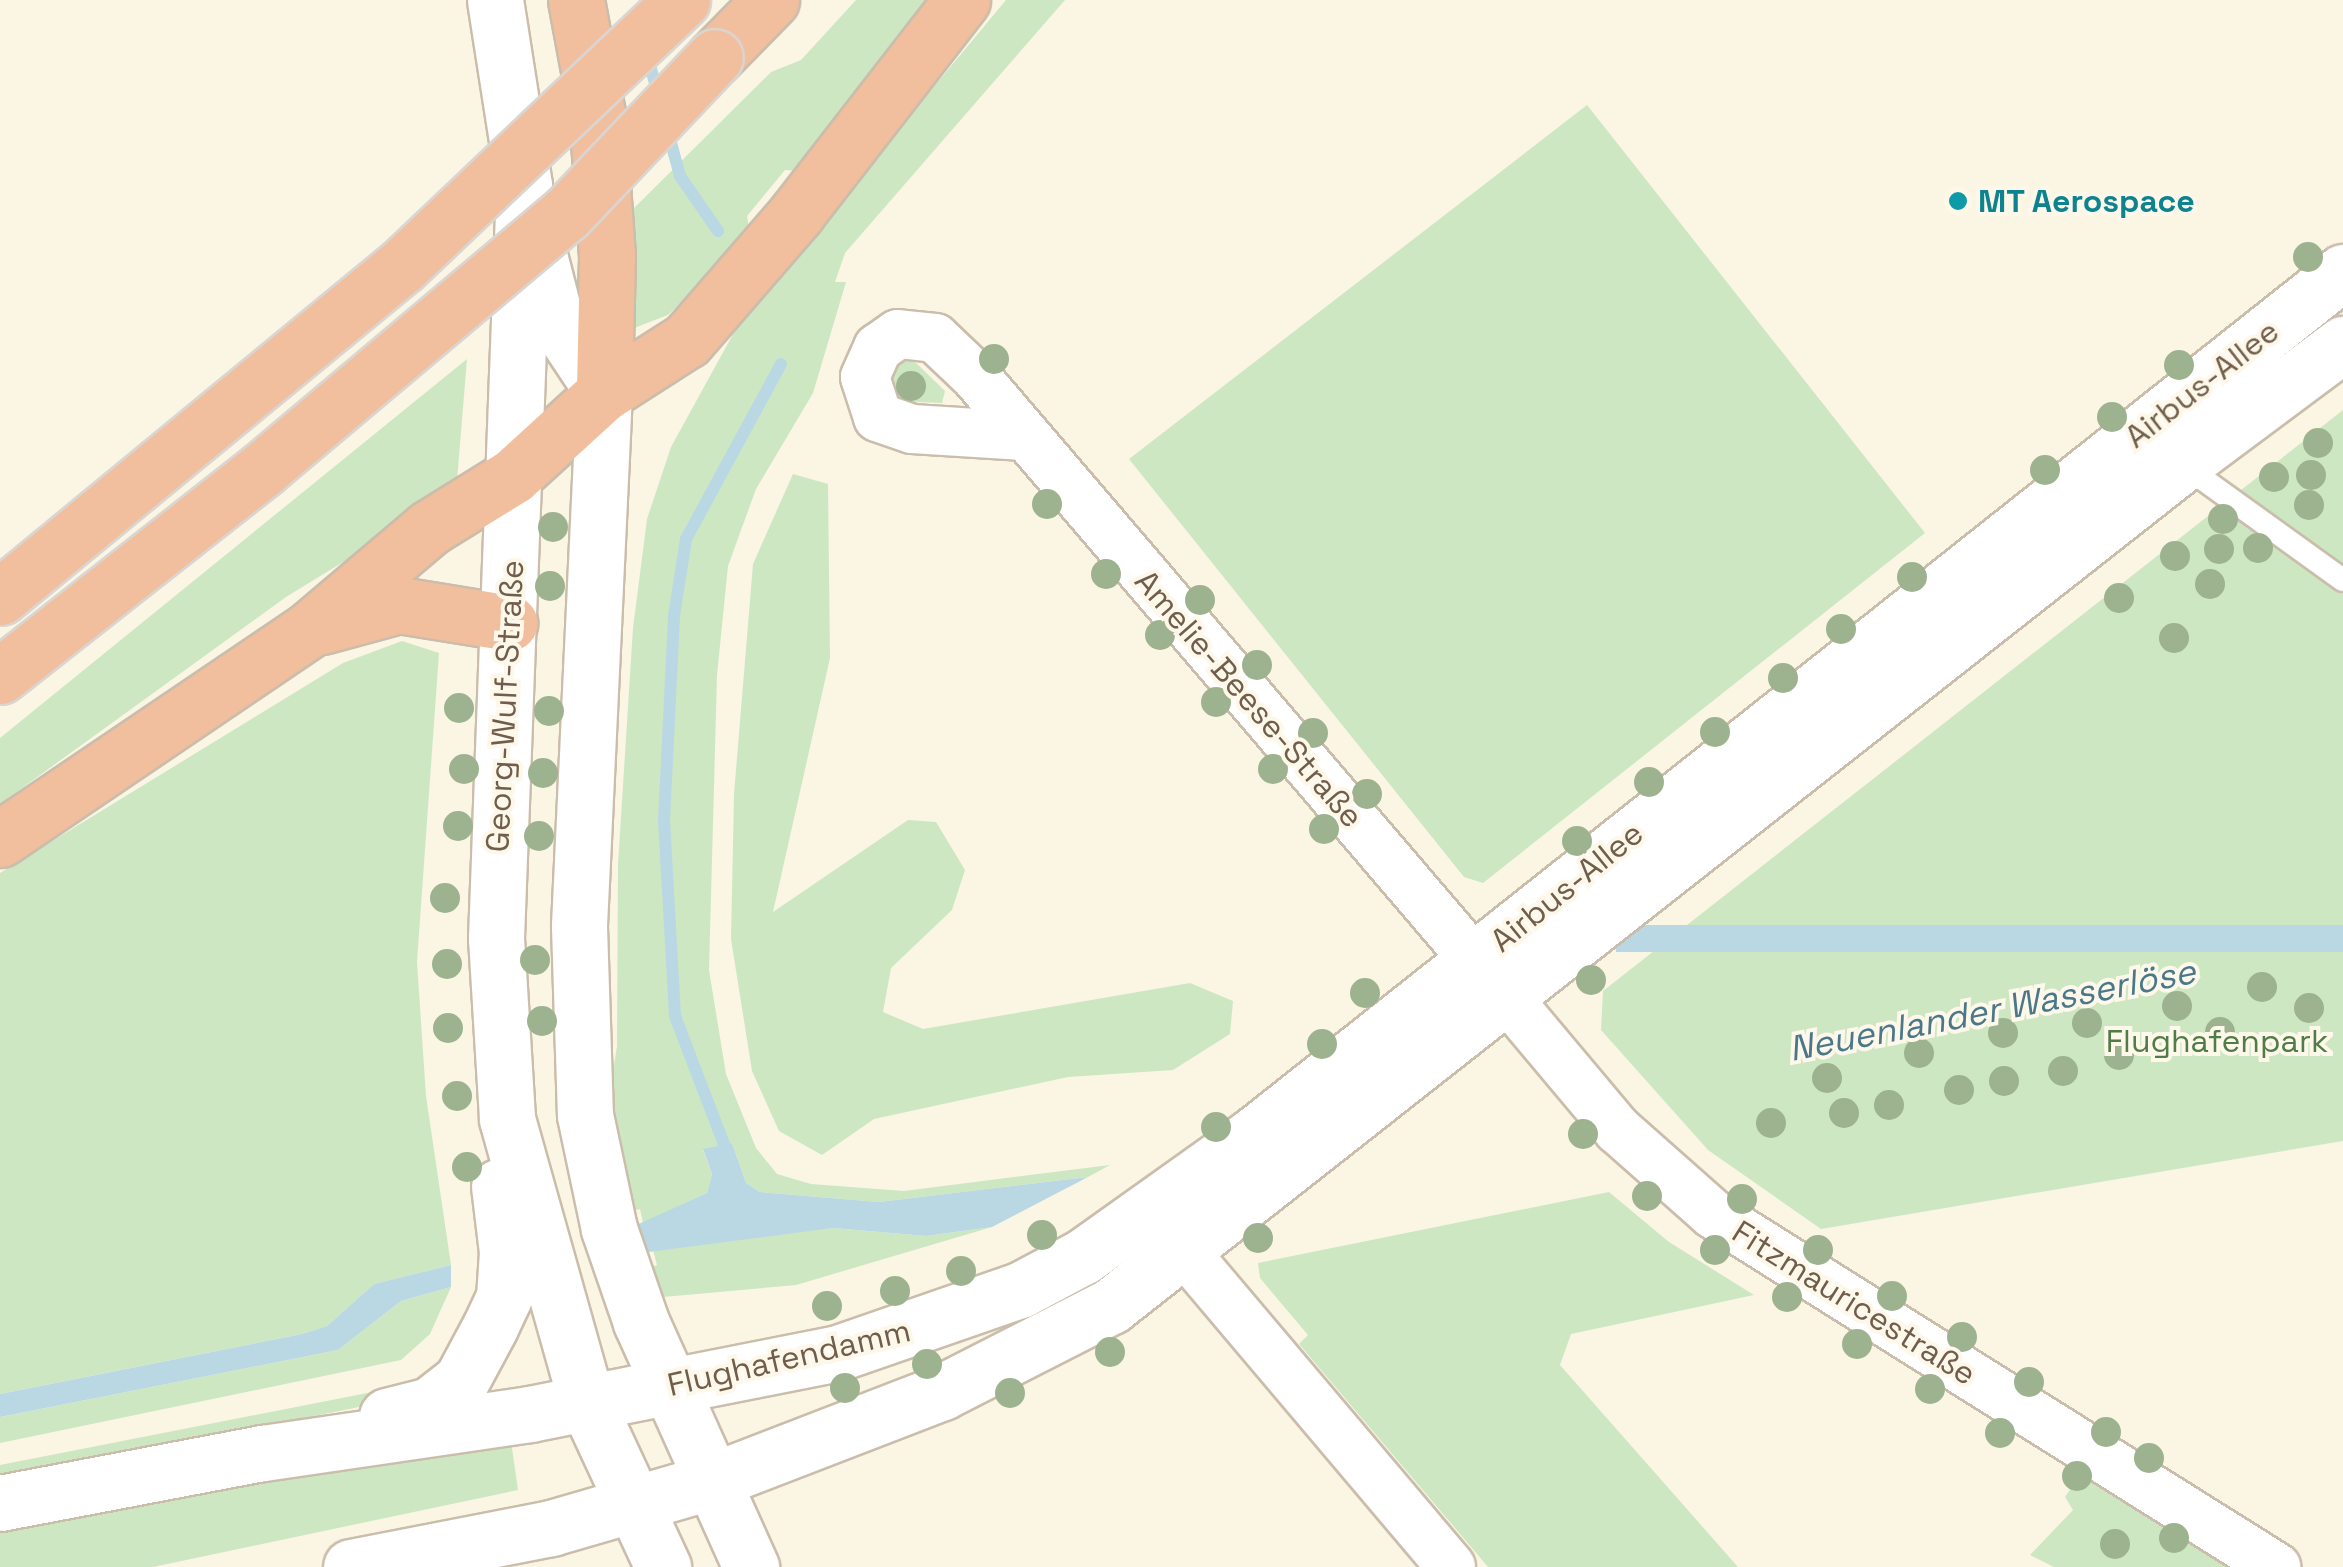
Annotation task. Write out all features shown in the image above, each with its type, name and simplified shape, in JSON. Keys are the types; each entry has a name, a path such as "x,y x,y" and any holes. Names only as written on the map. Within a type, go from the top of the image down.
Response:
{"highway":[{"path":"576,0 597,114 607,256 604,393"},
{"path":"0,596 402,266 682,0"},
{"path":"0,676 264,468 566,214 772,0"},
{"path":"0,839 310,629 430,528 514,476 604,393 687,340 796,214 962,0"},
{"path":"310,629 399,606 510,623"}],"main road":[{"name":"Georg-Wulf-Straße","path":"495,0 524,185 496,938 508,1119 586,1403 663,1567"},
{"path":"524,185 556,321 604,393 579,926 585,1115 608,1229 667,1386 751,1567"},
{"name":"Airbus-Allee","path":"1491,980 2343,272"},
{"name":"Airbus-Allee","path":"1491,980 2343,344"},
{"path":"351,1567 632,1507 709,1482 1017,1360 1111,1306 1185,1252 1491,980"},
{"name":"Flughafendamm","path":"0,1503 278,1450 586,1403 838,1354 953,1318 1052,1273 1491,980"},
{"path":"278,1450 318,1429 430,1404 460,1380 504,1297 499,1184 508,1119"}],"street":[{"name":"Amelie-Beese-Straße","path":"1024,436 1491,980"},
{"name":"Fitzmauricestraße","path":"1491,980 1618,1130 1713,1214 2262,1562"},
{"path":"1185,1252 1451,1567"}],"lane":[{"path":"2182,464 2343,580"}],"green space":[{"path":"856,0 933,0 799,171 785,170 747,216 749,228 704,280 668,315 629,330 624,218 771,72 801,60"},
{"path":"1006,0 1065,0 845,253 835,282 846,282 813,393 756,489 728,566 717,675 709,970 726,1074 756,1148 777,1174 811,1184 904,1191 1110,1165 1088,1177 879,1202 760,1192 746,1183 732,1143 703,1150 712,1174 707,1193 643,1223 640,1209 630,1211 608,1105 617,1046 618,864 633,628 647,519 671,447 743,316"},
{"path":"1587,105 1925,533 1483,883 1464,877 1129,459"},
{"path":"910,357 945,391 942,403 895,401 885,372 890,362"},
{"path":"467,359 456,493 286,597 0,804 0,738"},
{"name":"Flughafenpark","path":"2343,410 2343,1141 1821,1229 1708,1150 1601,1030 1603,991"},
{"path":"793,474 828,484 830,658 773,912 908,820 936,822 965,870 952,910 891,968 883,1012 923,1029 1190,983 1233,1001 1230,1034 1173,1070 1068,1077 874,1119 822,1155 779,1131 752,1071 731,939 734,794 753,564"},
{"path":"402,641 439,653 417,962 426,1096 451,1265 374,1284 327,1326 302,1334 0,1394 0,873 343,663"},
{"path":"1609,1192 1669,1242 1754,1295 1571,1334 1560,1365 1738,1567 1488,1567 1299,1344 1308,1335 1260,1278 1258,1263"},
{"path":"992,1227 796,1285 663,1297 646,1269 657,1265 653,1250 724,1237 833,1228 926,1236"},
{"path":"451,1287 430,1334 401,1360 0,1443 0,1417 338,1350 401,1301"},
{"path":"398,1387 389,1401 0,1479 0,1465"},
{"path":"511,1441 518,1490 153,1567 0,1567 0,1525 262,1472"},
{"path":"2083,1470 2233,1567 2054,1567 2030,1555 2073,1510 2065,1497"}],"water":[{"path":"1616,925 2343,925 2343,952 1616,952"},
{"path":"732,1143 746,1183 760,1192 879,1202 1088,1177 992,1227 926,1236 833,1228 641,1253 634,1226 707,1193 712,1174 703,1149"},
{"path":"451,1265 451,1287 401,1301 338,1350 0,1417 0,1394 302,1334 327,1326 374,1284"}],"waterway":[{"path":"646,51 658,94"},
{"path":"667,128 680,176 718,231"},
{"path":"730,1160 675,1016 664,821 674,616 686,539 781,364"}],"place":[{"name":"MT Aerospace","path":"1958,201"}],"water label":[{"name":"Neuenlander Wasserlöse","path":"1992,1010"}]}
